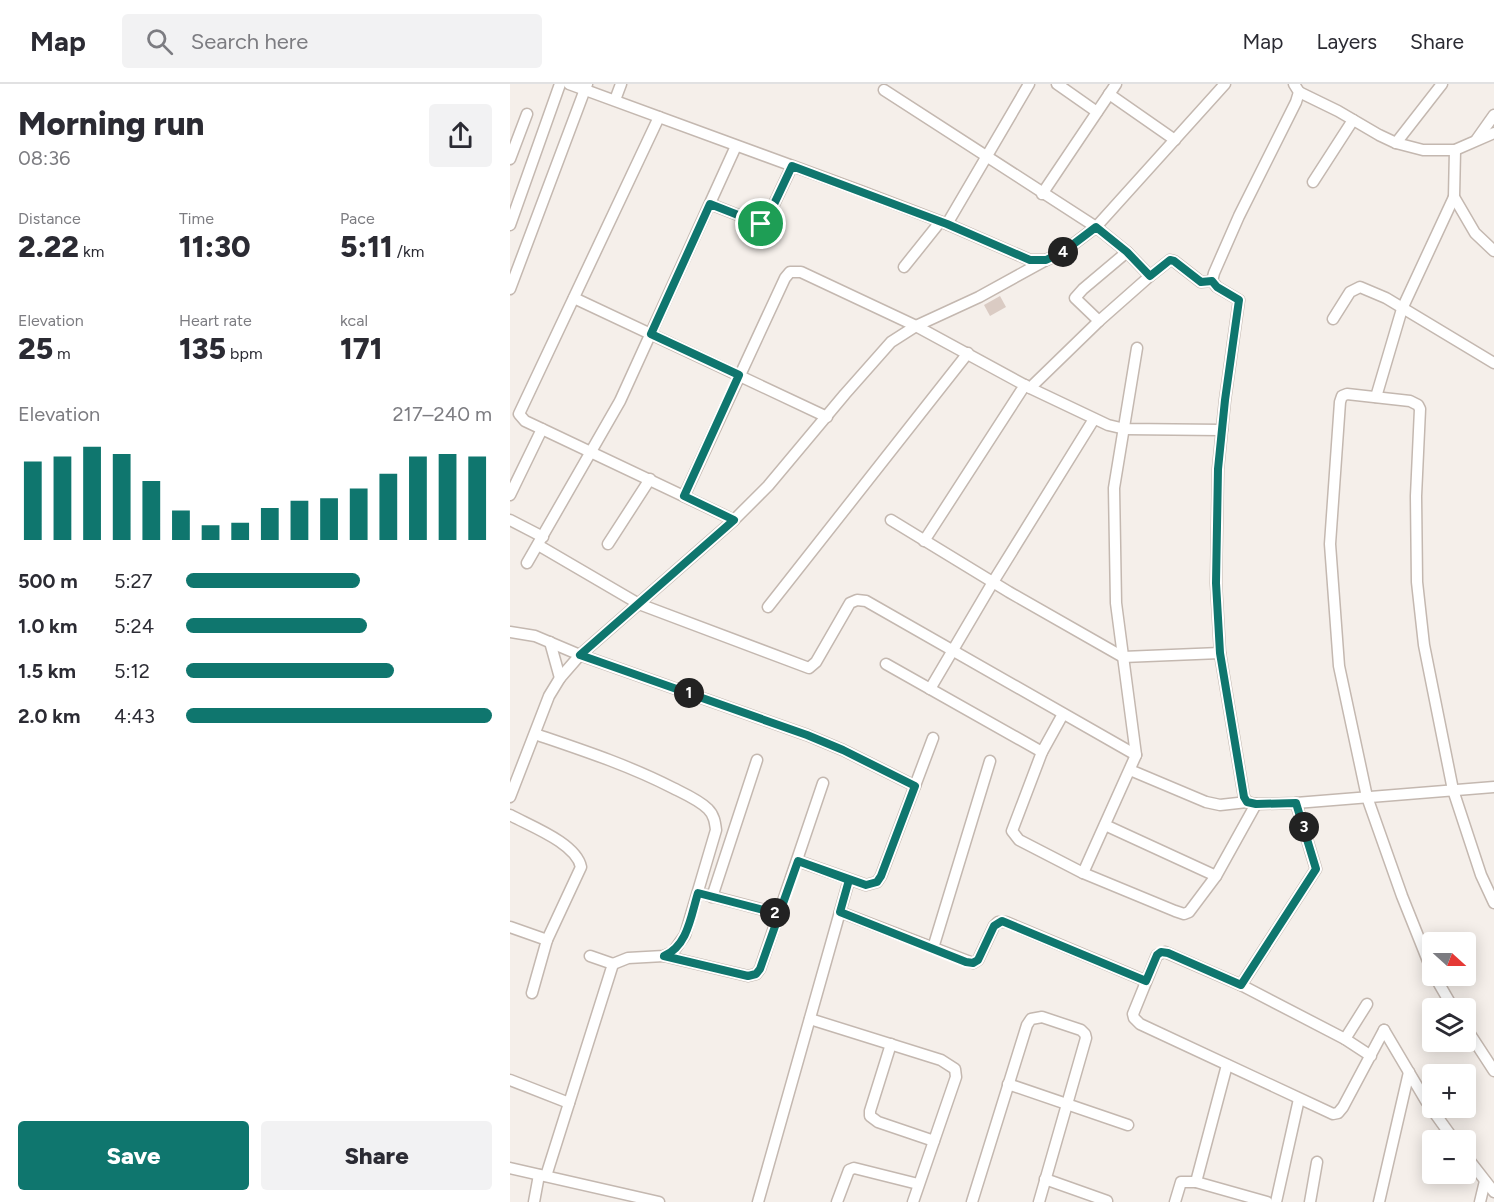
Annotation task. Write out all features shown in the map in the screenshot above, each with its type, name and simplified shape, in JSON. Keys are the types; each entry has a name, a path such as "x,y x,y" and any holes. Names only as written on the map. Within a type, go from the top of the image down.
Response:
{"street":[{"path":"510,225 560,84"},
{"path":"569,84 586,87 659,117 944,223 1030,260 1046,260"},
{"path":"615,100 621,84"},
{"path":"904,267 944,223 1029,84"},
{"path":"1057,84 1097,112"},
{"path":"1042,194 1116,84"},
{"path":"510,797 549,696 560,678 580,655 734,520 768,486 891,342 916,326 978,297 1063,252 1096,227 1225,84"},
{"path":"1396,142 1442,84"},
{"path":"510,289 586,87"},
{"path":"1212,281 1239,216 1296,102 1296,88 1396,142 1423,150 1455,150 1494,133"},
{"path":"884,90 1096,227 1127,252 1150,276"},
{"path":"1109,94 1175,140"},
{"path":"510,159 527,114"},
{"path":"1476,141 1494,115"},
{"path":"659,117 521,408 521,418 734,520"},
{"path":"1313,182 1353,120"},
{"path":"527,563 620,401 736,146"},
{"path":"1376,397 1402,309 1454,197 1455,150"},
{"path":"710,204 764,224 792,166"},
{"path":"1454,197 1475,232 1494,251"},
{"path":"1099,321 1075,298 1127,252"},
{"path":"924,541 1028,386 1099,321 1170,260 1201,282 1212,281"},
{"path":"684,496 739,375 785,278 790,272 801,272 916,326 1094,419 1125,429 1222,430"},
{"path":"1212,281 1217,287 1239,300 1218,469 1216,583 1220,653 1244,797 1252,803"},
{"path":"1333,319 1350,292 1360,287 1386,298 1494,363"},
{"path":"574,298 827,417"},
{"path":"1083,873 1136,755 1116,603 1114,488 1137,348"},
{"path":"768,607 968,354"},
{"path":"1422,946 1367,797 1339,666 1330,544 1340,402 1342,396 1347,394 1410,401 1418,405 1420,409 1416,496 1417,582 1424,645 1453,790 1481,875 1494,903"},
{"path":"930,689 1094,419"},
{"path":"511,490 542,429"},
{"path":"608,544 650,480"},
{"path":"510,520 639,604 809,668 816,662 850,603 857,600 866,601 1136,755"},
{"path":"891,520 1123,657 1220,653"},
{"path":"511,631 535,636 580,655 807,735 843,750 915,786"},
{"path":"550,642 560,678"},
{"path":"886,664 1042,752"},
{"path":"1063,714 1042,752 1012,831 1019,840 1083,873 1184,914 1194,908 1216,876 1252,803"},
{"path":"535,734 621,763 691,797 708,809 714,818 716,830 685,935 673,952 664,956"},
{"path":"798,861 866,885 877,882 933,738"},
{"path":"712,897 757,760"},
{"path":"933,948 990,761"},
{"path":"1130,770 1206,802 1228,805 1296,803 1494,787"},
{"path":"591,956 613,964 628,958 664,956 752,976 760,969 823,783"},
{"path":"1241,985 1316,869 1296,803"},
{"path":"510,815 566,846 580,862 581,867 547,940 532,993"},
{"path":"1105,825 1216,876"},
{"path":"758,1202 849,880"},
{"path":"698,893 779,914"},
{"path":"840,912 973,963 978,960 994,926 1002,921 1146,981"},
{"path":"510,927 547,940"},
{"path":"1371,1056 1345,1039 1241,985 1168,953 1161,952 1157,955 1135,1009 1134,1018 1140,1024 1333,1114 1338,1113 1371,1056 1384,1030 1447,1130"},
{"path":"534,1202 569,1103 613,964"},
{"path":"1345,1039 1367,1004"},
{"path":"972,1202 1027,1025 1031,1019 1042,1017 1082,1030 1086,1038 1039,1202"},
{"path":"810,1019 940,1060 955,1069 956,1077 913,1202"},
{"path":"1476,1043 1494,1071"},
{"path":"891,1044 870,1116 878,1122 934,1141"},
{"path":"1196,1182 1227,1065"},
{"path":"1379,1202 1409,1072"},
{"path":"510,1080 569,1103"},
{"path":"1008,1084 1128,1125"},
{"path":"1276,1202 1299,1099"},
{"path":"1310,1202 1317,1161"},
{"path":"510,1168 542,1175 610,1196 659,1202"},
{"path":"837,1202 845,1176 849,1170 854,1168 918,1184"},
{"path":"1476,1169 1494,1192"},
{"path":"1045,1179 1107,1201"},
{"path":"1480,1202 1485,1181"},
{"path":"1175,1202 1181,1182 1196,1182 1267,1202"}],"building":[{"path":"1000,296 1006,307 990,316 984,305"}],"route":[{"path":"761,224 710,204 651,334 739,375 684,496 734,520 580,655 807,735 843,750 915,786 877,882 866,885 798,861 760,969 756,974 748,976 664,956 673,952 685,935 698,893 779,914 798,861 849,880 840,912 966,962 973,963 978,960 994,926 1002,921 1146,981 1157,955 1161,952 1241,985 1316,869 1296,803 1256,804 1247,802 1244,797 1220,653 1216,583 1218,469 1239,300 1217,287 1212,281 1201,282 1174,261 1166,262 1150,276 1127,252 1096,227 1063,252 1046,260 1030,260 947,224 792,166 767,219 764,224 761,224"}]}
